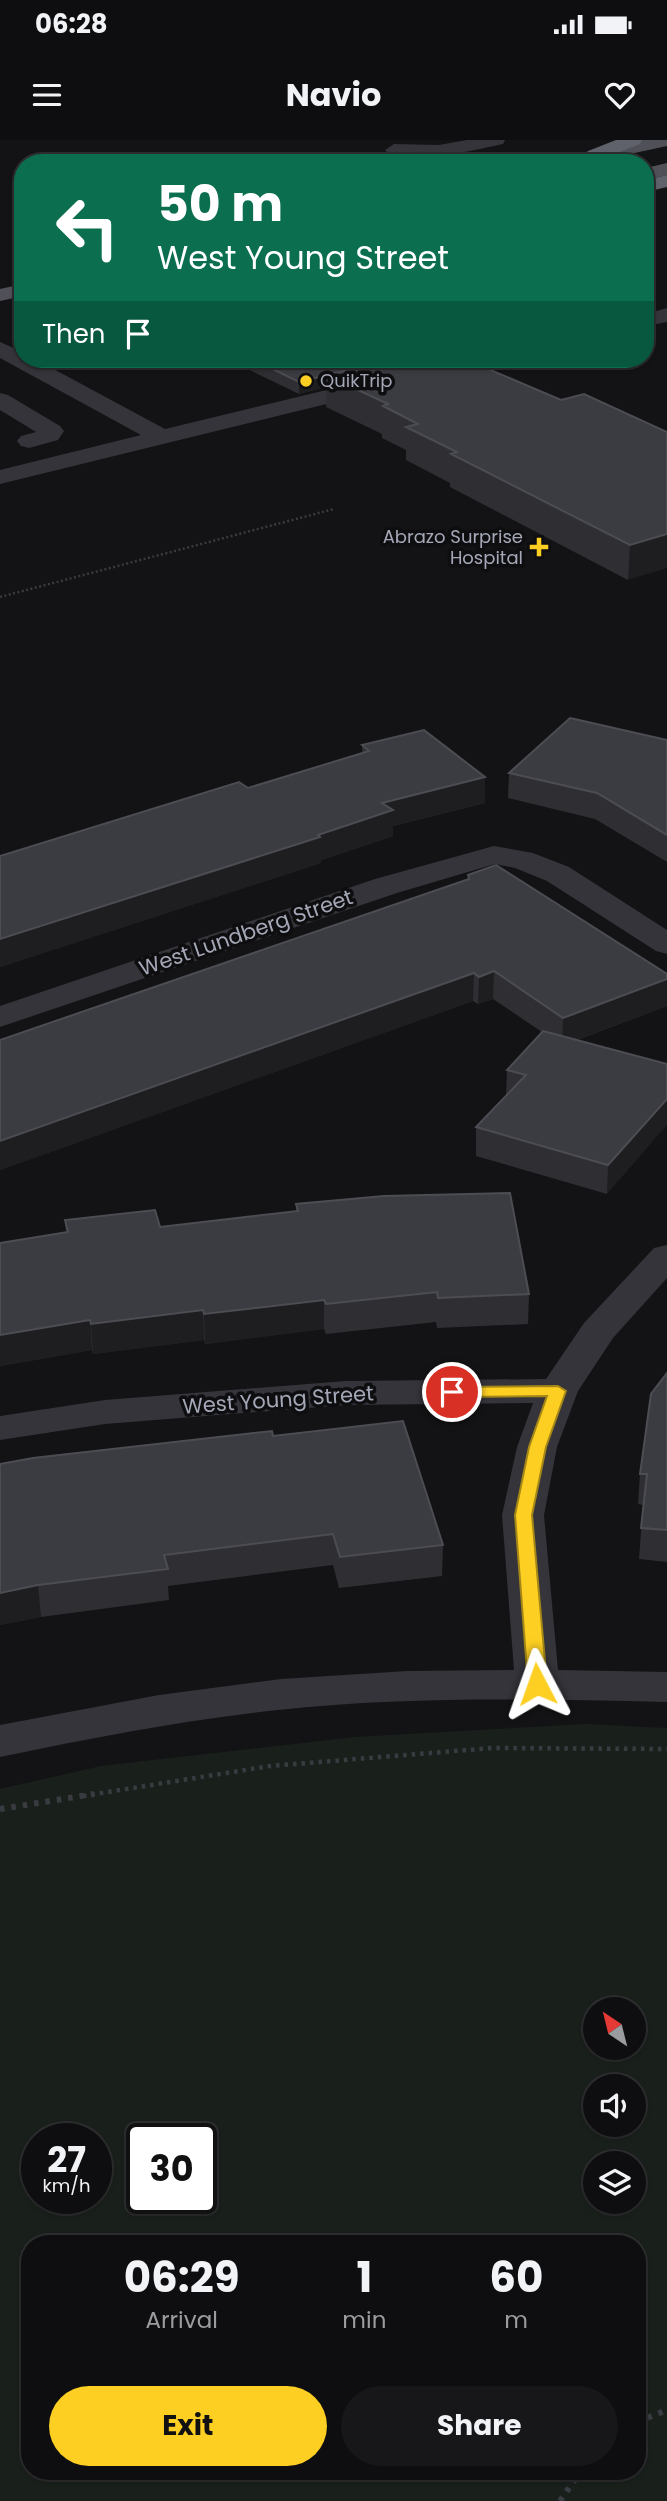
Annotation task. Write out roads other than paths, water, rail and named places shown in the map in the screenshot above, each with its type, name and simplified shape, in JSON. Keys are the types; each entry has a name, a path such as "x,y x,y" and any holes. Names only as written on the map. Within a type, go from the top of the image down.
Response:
{"highway":[{"path":"598,154 633,140"}],"main road":[{"path":"600,154 667,140"}],"street":[{"path":"394,150 439,151 496,140"},
{"path":"35,368 163,438"},
{"path":"0,477 446,368"},
{"path":"0,400 52,431 50,435 29,441"},
{"name":"West Lundberg Street","path":"0,1017 386,886 494,855 522,860 558,874 667,944"},
{"path":"537,1684 523,1515 537,1447 558,1391 598,1331 667,1256"},
{"name":"West Young Street","path":"0,1428 105,1412 346,1393 558,1391"},
{"path":"0,1741 175,1709 319,1691 537,1684 667,1687"}],"place":[{"name":"QuikTrip","path":"306,381"},
{"name":"Abrazo Surprise Hospital","path":"539,547"}]}
